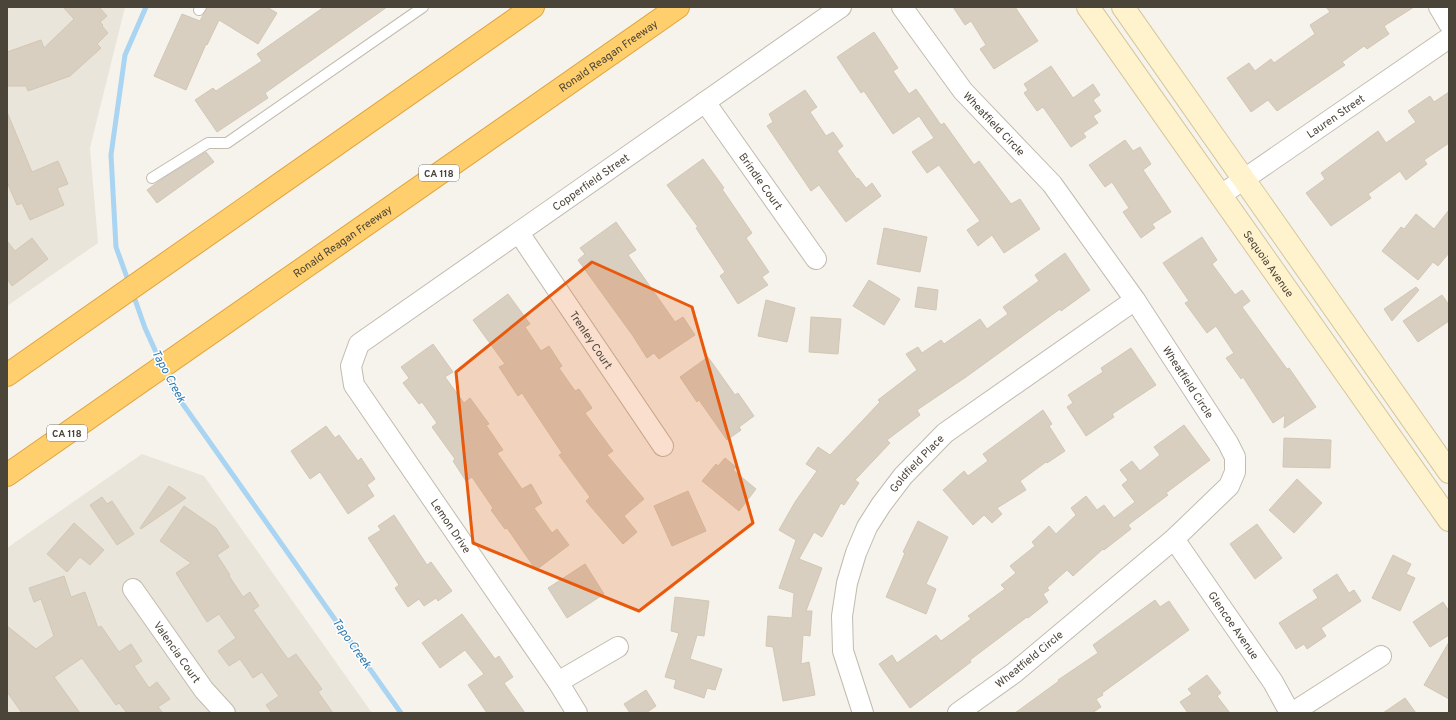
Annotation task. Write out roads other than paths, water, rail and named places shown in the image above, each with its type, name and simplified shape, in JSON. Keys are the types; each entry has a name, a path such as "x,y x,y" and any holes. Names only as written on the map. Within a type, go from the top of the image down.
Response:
{"highway":[{"path":"7,375 533,7"},
{"name":"Ronald Reagan Freeway","path":"7,475 678,7"}],"main road":[{"name":"Sequoia Avenue","path":"1088,7 1449,520"},
{"path":"1123,7 1449,472"}],"street":[{"name":"Copperfield Street","path":"350,366 359,344 841,7"},
{"name":"Wheatfield Circle","path":"902,7 962,91 1052,184 1135,300 1228,442 1235,457 1235,472 1229,486 1174,539 1014,673 958,713"},
{"path":"1440,7 1449,24"},
{"name":"Lauren Street","path":"1221,195 1449,38"},
{"name":"Brindle Court","path":"705,102 816,259"},
{"name":"Trenley Court","path":"519,233 663,446"},
{"name":"Goldfield Place","path":"863,713 843,651 842,616 847,583 856,553 867,527 880,505 903,476 945,433 1135,300"},
{"name":"Lemon Drive","path":"350,366 354,385 558,682 577,713"},
{"name":"Glencoe Avenue","path":"1174,539 1273,682 1291,713 1381,656"},
{"name":"Valencia Court","path":"133,589 204,690 225,713"},
{"path":"558,682 618,648"}],"lane":[{"path":"152,178 208,143 227,143 423,7"}],"waterway":[{"name":"Tapo Creek","path":"129,283 116,247 111,155 125,55 146,7"},
{"name":"Tapo Creek","path":"133,294 145,328 160,361"},
{"name":"Tapo Creek","path":"165,372 175,393 401,713"}]}
